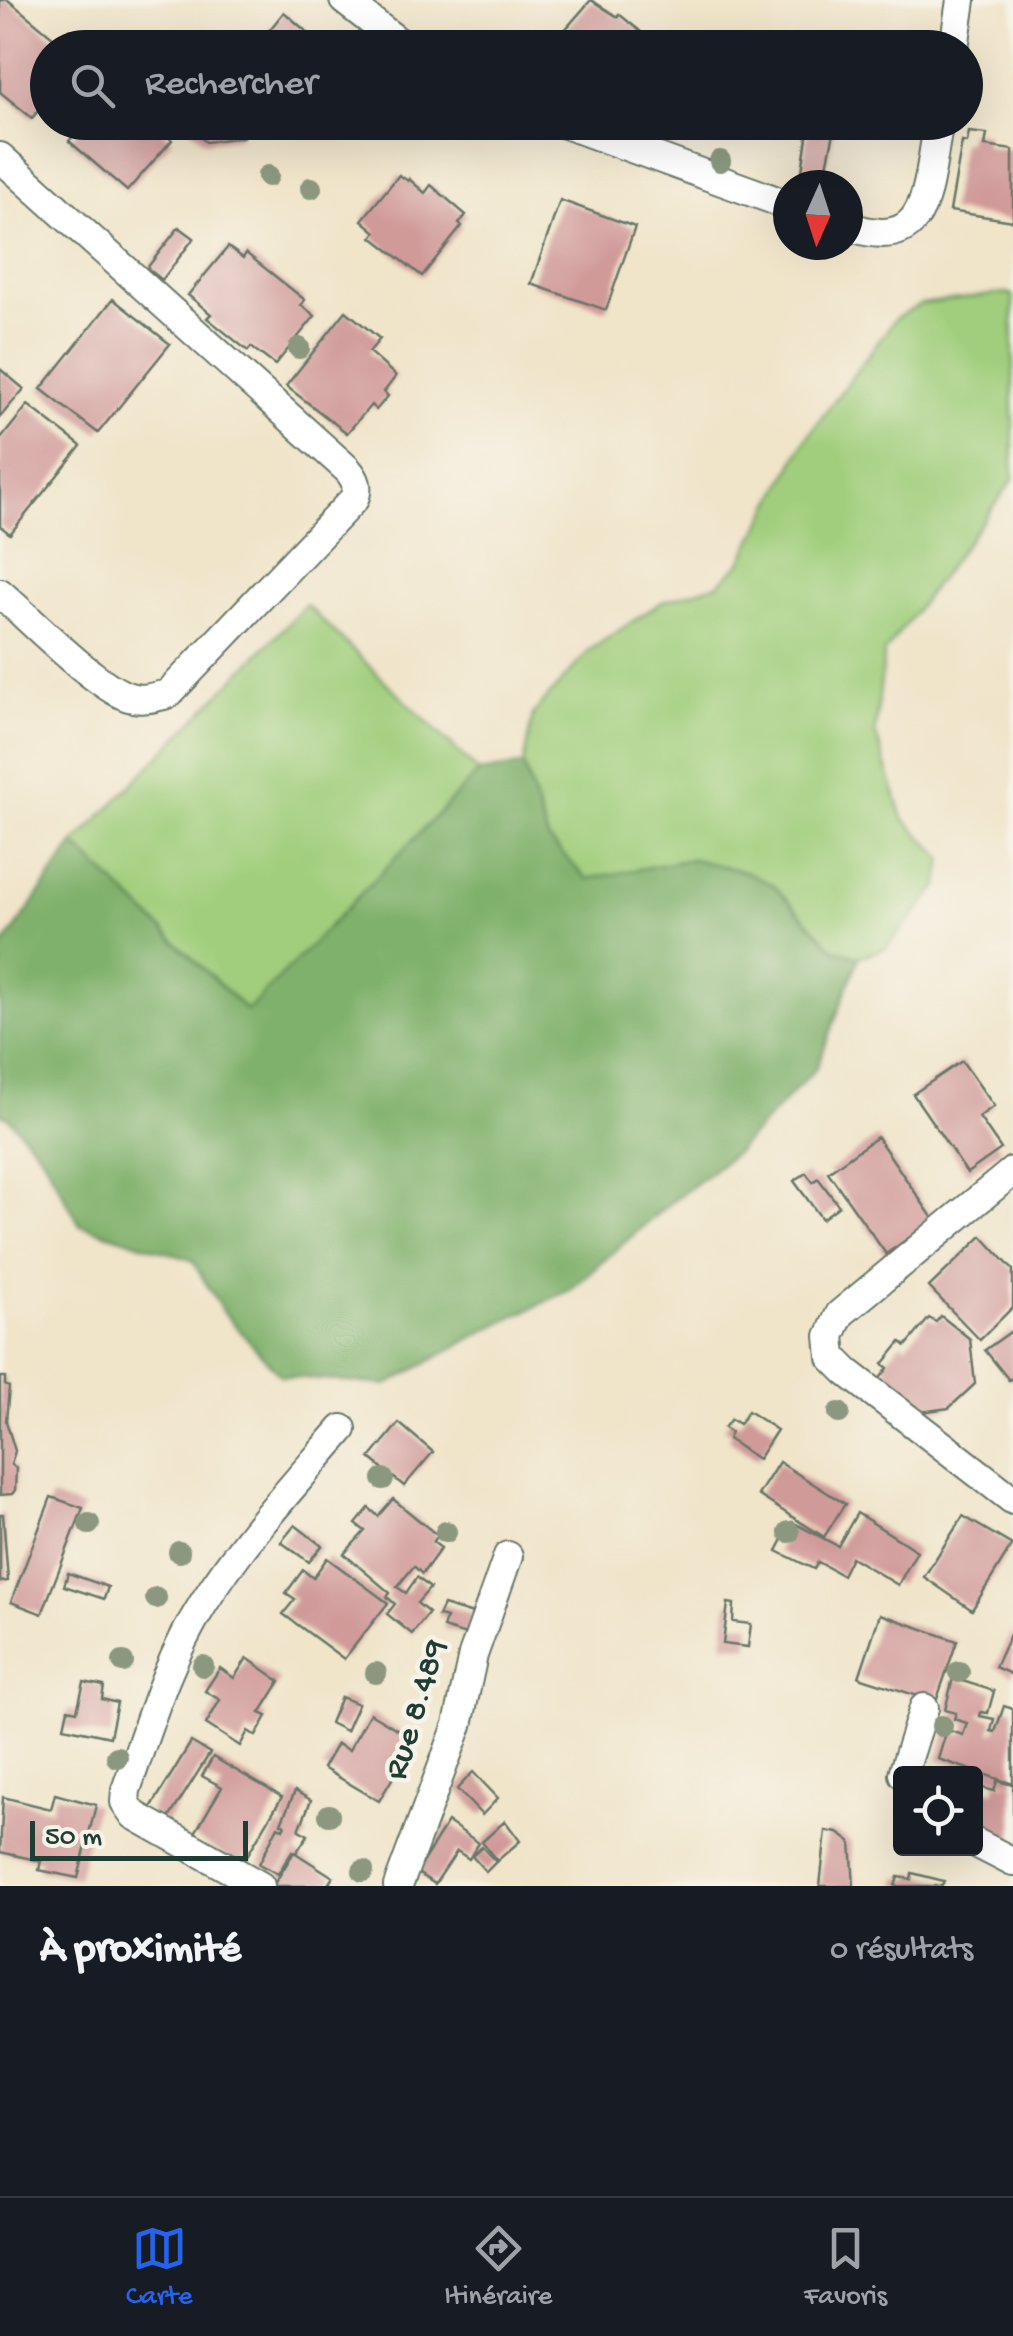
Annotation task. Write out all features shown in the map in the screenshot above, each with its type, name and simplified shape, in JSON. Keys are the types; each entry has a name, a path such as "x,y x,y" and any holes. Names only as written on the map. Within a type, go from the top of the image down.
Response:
{"street":[{"path":"344,0 383,30"},
{"path":"957,30 961,0"},
{"path":"609,140 773,200"},
{"path":"863,231 889,234 906,228 920,214 935,140"},
{"path":"0,157 347,469 358,490 354,499 168,694 146,700 107,686 0,592"},
{"path":"1013,1171 840,1314 830,1336 832,1358 847,1372 1013,1500"},
{"path":"260,1886 134,1815 125,1802 126,1790 175,1656 203,1604 254,1532 342,1428"},
{"name":"Rue 8.489","path":"398,1886 458,1726 473,1655 508,1556"},
{"path":"905,1766 924,1708"},
{"path":"983,1847 1013,1862"}],"green space":[{"path":"1013,295 1013,480 884,653 875,732 903,818 943,858 939,885 886,948 859,957 834,949 773,885 693,859 587,879 548,839 523,765 533,714 590,650 662,602 718,584 740,564 806,439 895,319 921,304"},
{"path":"306,605 479,772 247,1011 74,844"},
{"path":"523,765 548,839 587,879 692,859 747,872 773,885 834,949 859,957 817,1067 736,1152 665,1207 570,1290 486,1330 387,1385 281,1376 224,1313 192,1260 80,1225 44,1159 8,1117 0,1114 0,951 74,844 247,1011 479,772"}],"building":[{"path":"0,0 8,0 44,30 30,30 30,116 0,92"},
{"path":"591,0 618,17 619,14 639,30 565,30"},
{"path":"284,12 305,30 270,30"},
{"path":"983,134 987,134 985,146 1013,150 1013,221 950,211 962,142 983,140"},
{"path":"70,140 172,140 127,191"},
{"path":"807,140 832,140 826,170 802,170"},
{"path":"399,175 425,193 431,185 466,215 459,224 462,226 422,276 372,237 376,232 362,220"},
{"path":"560,200 635,227 606,310 531,284"},
{"path":"179,227 194,238 162,280 147,268"},
{"path":"228,247 243,258 246,253 305,300 301,305 315,316 275,365 251,347 248,351 207,318 211,314 188,295"},
{"path":"113,299 170,344 98,433 41,389"},
{"path":"346,311 380,339 369,352 396,376 384,392 388,396 376,410 371,405 347,433 286,386"},
{"path":"0,369 24,389 0,417"},
{"path":"28,405 81,446 10,534 0,526 0,440"},
{"path":"962,1061 994,1106 979,1117 1001,1149 967,1173 913,1094"},
{"path":"877,1137 934,1220 886,1254 828,1172"},
{"path":"806,1173 813,1182 818,1178 839,1206 822,1219 794,1181"},
{"path":"982,1236 1013,1270 1013,1307 980,1340 929,1287"},
{"path":"941,1316 970,1339 975,1384 949,1408 913,1413 878,1381 888,1368 883,1364 901,1342 906,1346 929,1318 936,1322"},
{"path":"1013,1330 1013,1377 1009,1380 985,1350"},
{"path":"0,1377 5,1377 9,1387 6,1421 15,1451 11,1464 16,1468 15,1490 0,1495"},
{"path":"748,1411 777,1430 758,1459 728,1439 731,1433 724,1428 731,1419 739,1424"},
{"path":"399,1423 433,1452 404,1486 370,1458"},
{"path":"779,1462 845,1504 824,1537 758,1495"},
{"path":"51,1497 83,1508 42,1614 11,1602"},
{"path":"393,1499 438,1536 433,1542 441,1548 422,1574 414,1566 397,1587 406,1593 417,1577 430,1588 417,1603 429,1613 412,1634 387,1614 395,1604 387,1597 390,1593 344,1554 365,1531 356,1524 369,1508 378,1516"},
{"path":"857,1513 917,1551 898,1585 851,1557 842,1575 818,1562 814,1569 777,1551 792,1522 838,1546"},
{"path":"0,1514 8,1581 0,1582"},
{"path":"963,1516 1012,1545 972,1610 924,1577"},
{"path":"295,1525 322,1546 309,1562 281,1542"},
{"path":"327,1558 388,1603 344,1659 283,1614 295,1599 286,1593 303,1570 313,1578"},
{"path":"68,1573 108,1587 104,1599 64,1586"},
{"path":"728,1603 734,1604 733,1622 751,1624 748,1647 723,1644"},
{"path":"443,1605 473,1614 469,1636 443,1628 446,1618 438,1616"},
{"path":"880,1614 957,1641 936,1702 859,1677"},
{"path":"1013,1628 1013,1675 995,1667"},
{"path":"247,1658 280,1681 260,1713 267,1716 256,1736 248,1731 240,1746 206,1724 220,1700 205,1691 220,1668 234,1678"},
{"path":"953,1678 994,1691 988,1713 981,1712 980,1716 994,1719 991,1731 995,1732 1004,1706 1013,1709 1013,1784 983,1774 983,1766 959,1766 938,1759 947,1730 963,1735 967,1723 954,1719 956,1713 945,1710"},
{"path":"84,1682 104,1686 102,1699 117,1703 110,1737 64,1727 68,1709 77,1711"},
{"path":"341,1697 358,1704 346,1731 330,1723"},
{"path":"370,1713 415,1740 379,1801 323,1768 337,1744 349,1750"},
{"path":"191,1742 210,1753 166,1823 149,1811"},
{"path":"213,1757 282,1797 241,1866 193,1836 222,1787 202,1776"},
{"path":"473,1772 498,1798 482,1815 457,1789"},
{"path":"997,1781 1013,1785 1013,1854 983,1839 983,1788 994,1791"},
{"path":"295,1791 311,1800 299,1830 308,1835 278,1874 259,1864 278,1826 283,1829 285,1825 281,1823"},
{"path":"55,1794 96,1805 78,1878 39,1870 41,1861 0,1852 3,1797 51,1809"},
{"path":"505,1821 520,1841 497,1861 482,1842"},
{"path":"448,1822 479,1843 469,1859 457,1851 435,1884 416,1872"},
{"path":"826,1831 838,1833 851,1842 854,1886 820,1886"},
{"path":"482,1847 496,1862 486,1872 472,1856"},
{"path":"294,1852 333,1877 329,1883 333,1886 273,1886"},
{"path":"912,1873 944,1881 942,1886 895,1886 898,1877 911,1879"}]}
